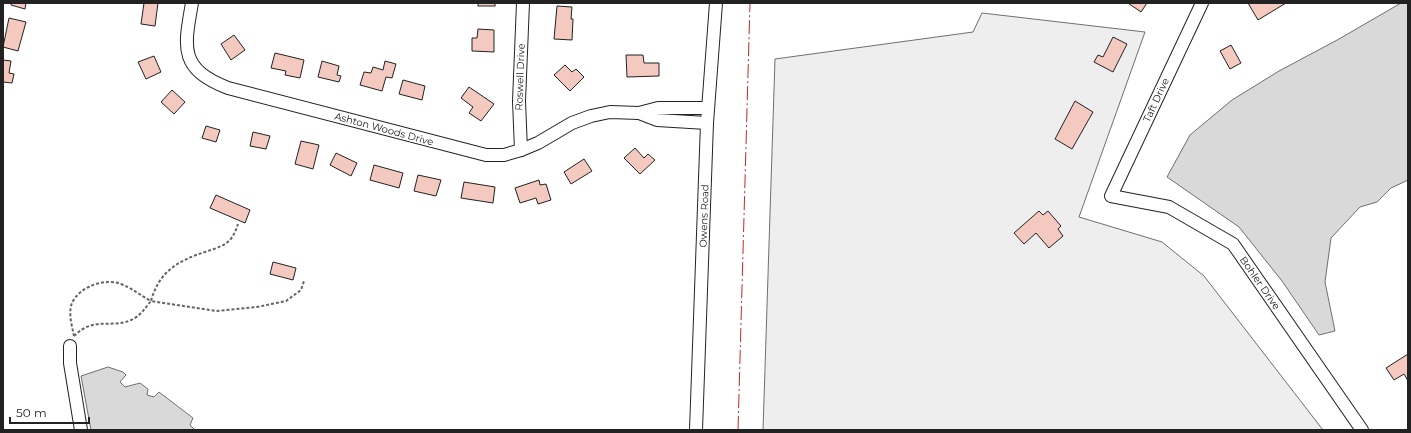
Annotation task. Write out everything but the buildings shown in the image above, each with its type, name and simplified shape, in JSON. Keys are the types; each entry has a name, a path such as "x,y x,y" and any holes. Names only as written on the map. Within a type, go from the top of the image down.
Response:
{"street":[{"name":"Ashton Woods Drive","path":"192,3 186,38 188,54 196,68 209,80 228,88 486,155 504,155 521,150 538,143 572,123 591,116 610,112 639,113 658,108 708,108"},
{"name":"Roswell Drive","path":"521,150 519,101 523,3"},
{"name":"Owens Road","path":"696,430 707,123 716,3"},
{"name":"Taft Drive","path":"1111,196 1202,3"},
{"name":"Ashton Woods Drive","path":"639,113 657,120 707,123"},
{"name":"Bohler Drive","path":"1111,196 1169,207 1233,244 1362,430"},
{"path":"72,341 70,363 81,430"}],"path":[{"path":"72,341 81,329 88,326 99,323 121,323 132,320 140,315 150,301 155,285 171,269 191,256 222,246 234,235 238,224"},
{"path":"72,341 70,315 72,302 80,293 93,284 106,281 120,284 150,301 216,311 286,301 301,290 304,281"}],"shaded area":[{"path":"1401,3 1408,3 1408,180 1391,188 1377,202 1360,207 1331,238 1325,282 1335,331 1319,335 1282,281 1239,227 1167,177 1190,135 1232,100 1279,71 1339,39"},
{"path":"982,13 1145,32 1079,217 1162,242 1204,276 1323,430 763,430 775,59 973,32"},
{"path":"108,367 123,372 126,375 120,382 125,387 140,383 148,389 147,395 154,397 159,392 193,418 190,425 195,430 91,430 81,376"}],"power":[{"path":"738,430 750,3"}]}
